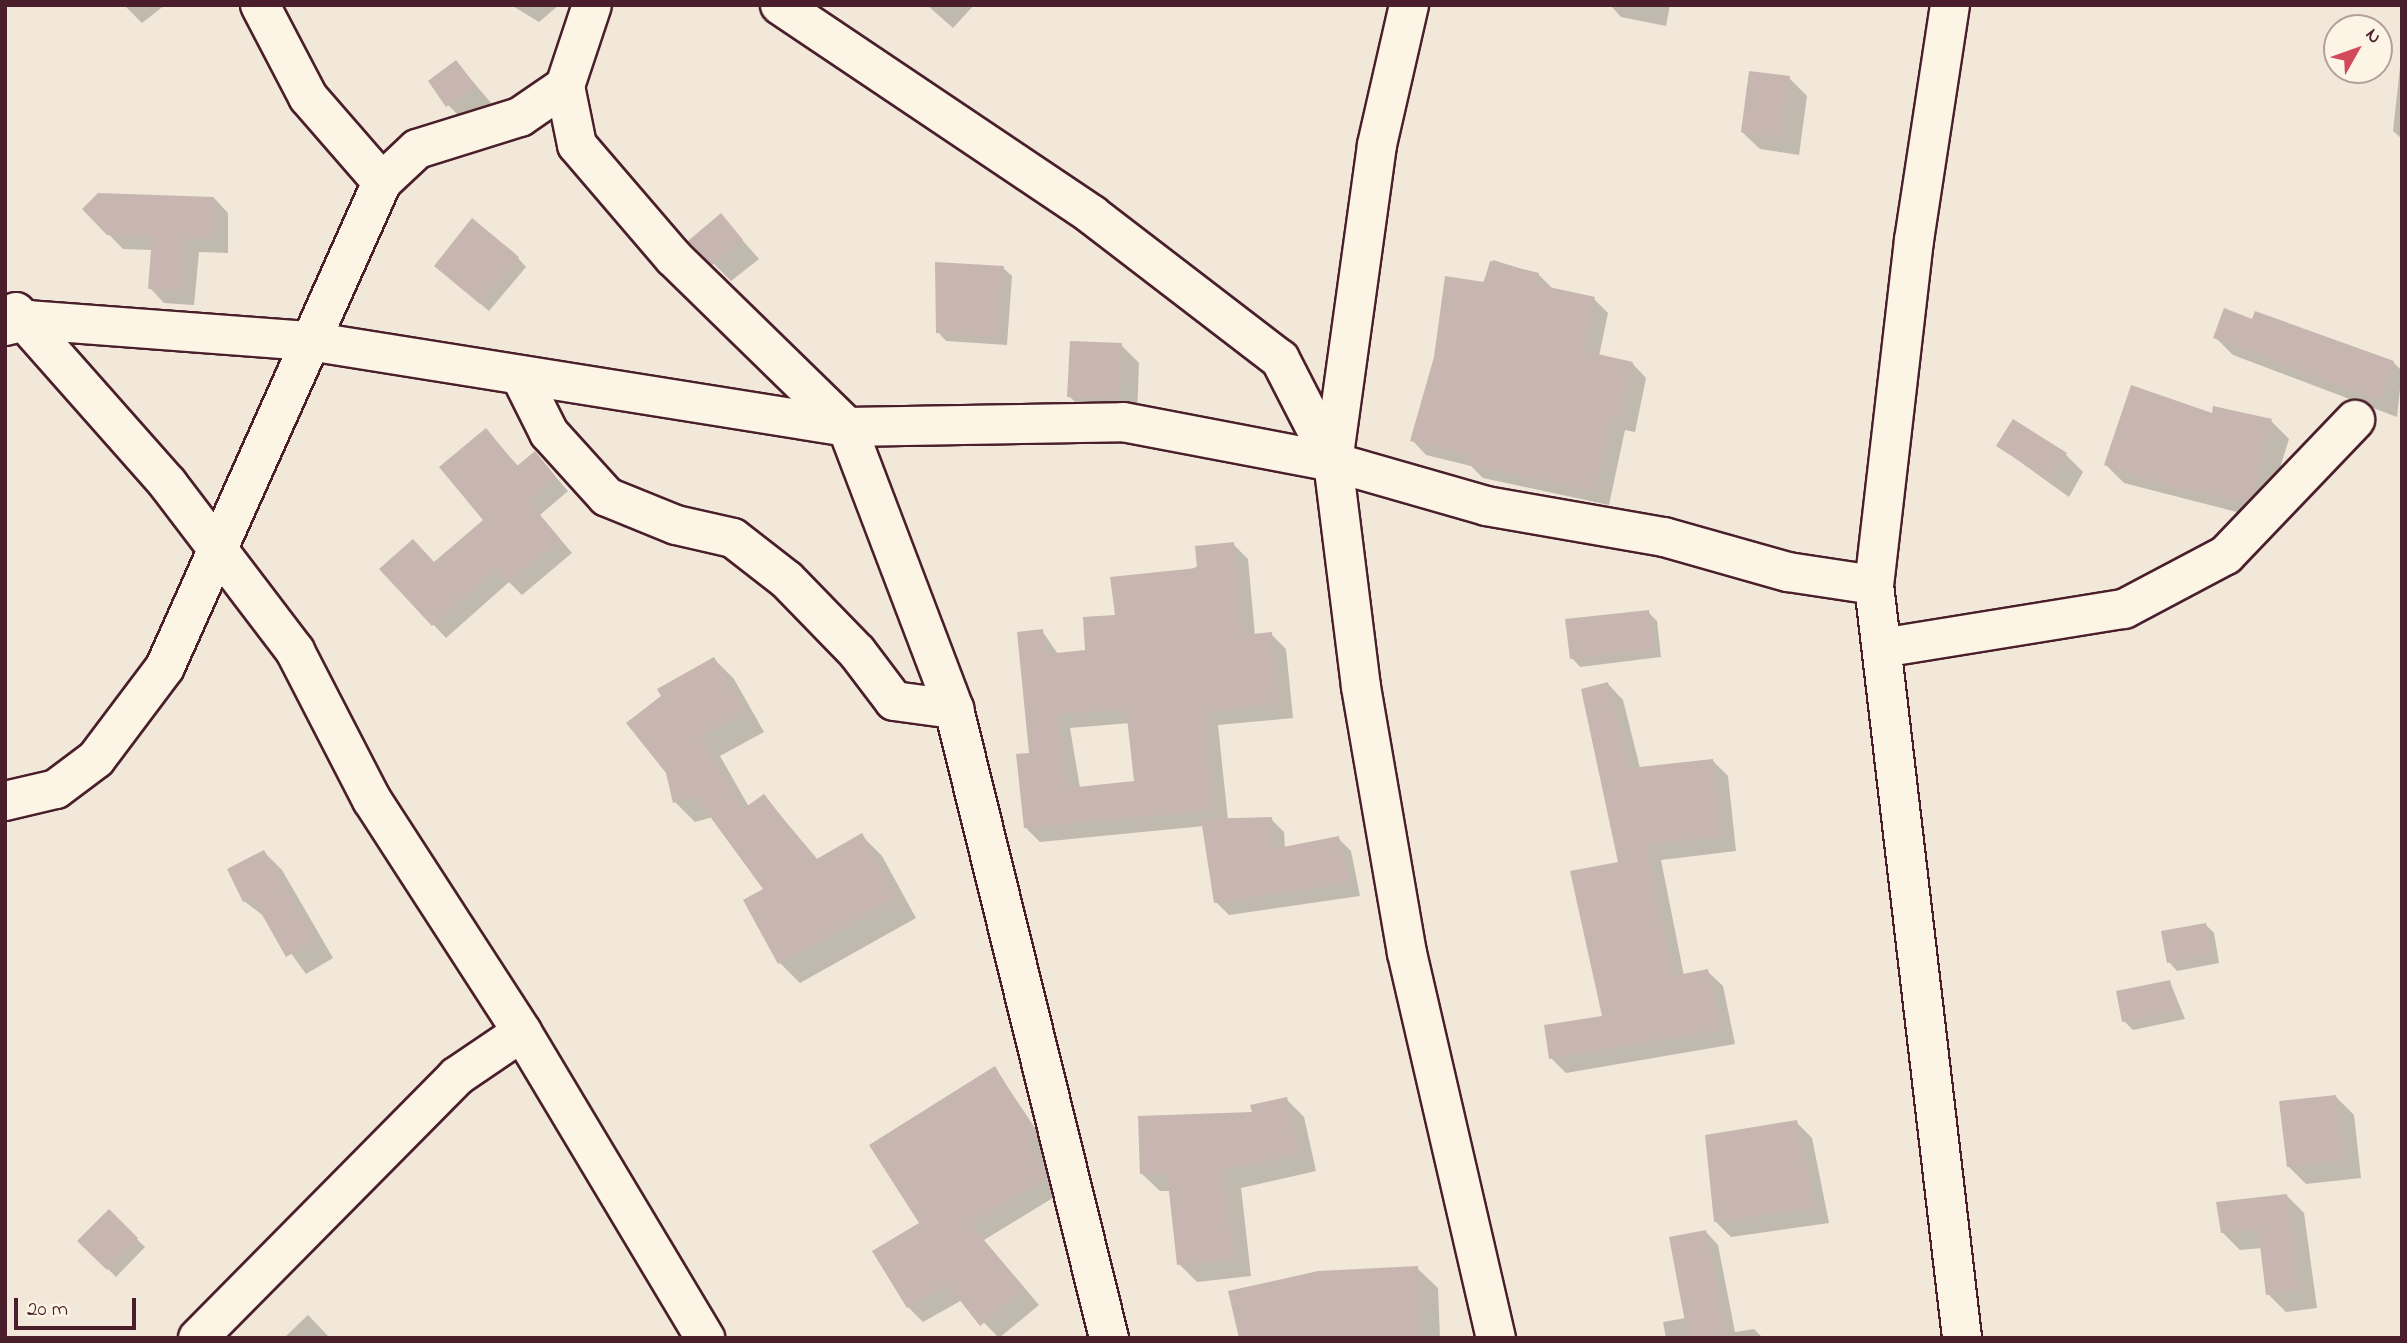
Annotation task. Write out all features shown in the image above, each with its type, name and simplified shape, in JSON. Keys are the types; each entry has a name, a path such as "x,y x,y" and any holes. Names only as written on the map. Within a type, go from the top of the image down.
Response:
{"street":[{"path":"260,5 308,97 382,182"},
{"path":"592,5 565,86 577,145 674,258 847,426 954,709 1109,1338"},
{"path":"780,5 1092,215 1280,359 1333,462"},
{"path":"1409,5 1377,145 1333,462 1361,687 1407,953 1496,1338"},
{"path":"1950,5 1914,240 1874,585 1962,1338"},
{"path":"5,801 56,789 96,759 122,729 165,667 216,545 382,182 418,149 520,117 565,86"},
{"path":"13,317 309,341 847,426 1123,422 1333,462 1486,506 1664,537 1788,572 1874,585"},
{"path":"13,317 216,545 295,651 372,800 522,1032 705,1338"},
{"path":"520,375 549,433 607,497 676,525 733,538 787,580 857,652 894,701 954,709"},
{"path":"1882,648 2124,609 2226,555 2355,421"},
{"path":"198,1338 457,1076 522,1032"}],"building":[{"path":"456,60 476,86 446,107 428,81"},
{"path":"1749,71 1790,76 1782,138 1741,132"},
{"path":"98,193 214,197 214,239 185,238 180,291 148,289 152,237 107,235 82,209"},
{"path":"721,213 743,240 712,265 688,241"},
{"path":"472,218 519,257 480,304 434,266"},
{"path":"1490,261 1539,273 1535,284 1595,297 1584,351 1633,362 1621,419 1611,417 1595,492 1467,464 1469,456 1410,441 1434,357 1445,276 1484,282"},
{"path":"935,262 1004,266 999,337 936,333"},
{"path":"2224,308 2252,319 2255,311 2394,361 2379,401 2213,338"},
{"path":"1070,341 1122,343 1119,400 1067,397"},
{"path":"2131,385 2212,413 2213,406 2272,419 2254,494 2246,502 2173,488 2104,465"},
{"path":"2013,419 2067,453 2050,480 1996,446"},
{"path":"486,428 517,466 535,451 556,477 528,501 560,539 508,583 496,569 432,626 379,569 413,539 434,562 483,520 439,467"},
{"path":"1234,542 1243,635 1272,632 1279,704 1205,711 1214,810 1024,828 1016,754 1029,753 1017,632 1043,629 1047,654 1085,650 1083,617 1115,615 1110,577 1197,568 1195,546","holes":["1126,709 1134,781 1068,788 1057,714"]},
{"path":"1649,610 1654,649 1570,659 1565,619"},
{"path":"714,657 745,711 701,736 743,809 764,794 815,860 862,833 897,897 778,964 743,900 763,889 695,796 673,803 666,773 626,723 661,696 657,689"},
{"path":"1608,682 1630,768 1713,759 1722,836 1647,845 1673,976 1708,969 1721,1029 1549,1059 1544,1025 1602,1016 1570,871 1618,862 1581,689"},
{"path":"1272,817 1273,849 1339,836 1349,883 1214,903 1201,819"},
{"path":"264,850 316,940 286,957 252,897 243,902 227,869"},
{"path":"2206,923 2212,955 2167,963 2161,931"},
{"path":"2170,980 2177,1010 2122,1022 2116,991"},
{"path":"995,1066 1037,1137 1028,1142 1047,1178 970,1224 1025,1289 980,1326 947,1284 907,1308 872,1251 919,1223 869,1145"},
{"path":"2336,1095 2344,1160 2287,1167 2279,1101"},
{"path":"1287,1097 1299,1153 1224,1170 1234,1259 1177,1265 1167,1173 1140,1174 1138,1116 1252,1112 1250,1105"},
{"path":"1797,1120 1815,1208 1714,1222 1705,1135"},
{"path":"2287,1194 2300,1290 2266,1295 2258,1229 2221,1233 2216,1202"},
{"path":"109,1209 138,1238 107,1270 77,1241"},
{"path":"1706,1230 1727,1338 1688,1338 1669,1237"},
{"path":"1418,1266 1421,1338 1239,1338 1228,1291 1318,1271"}]}
